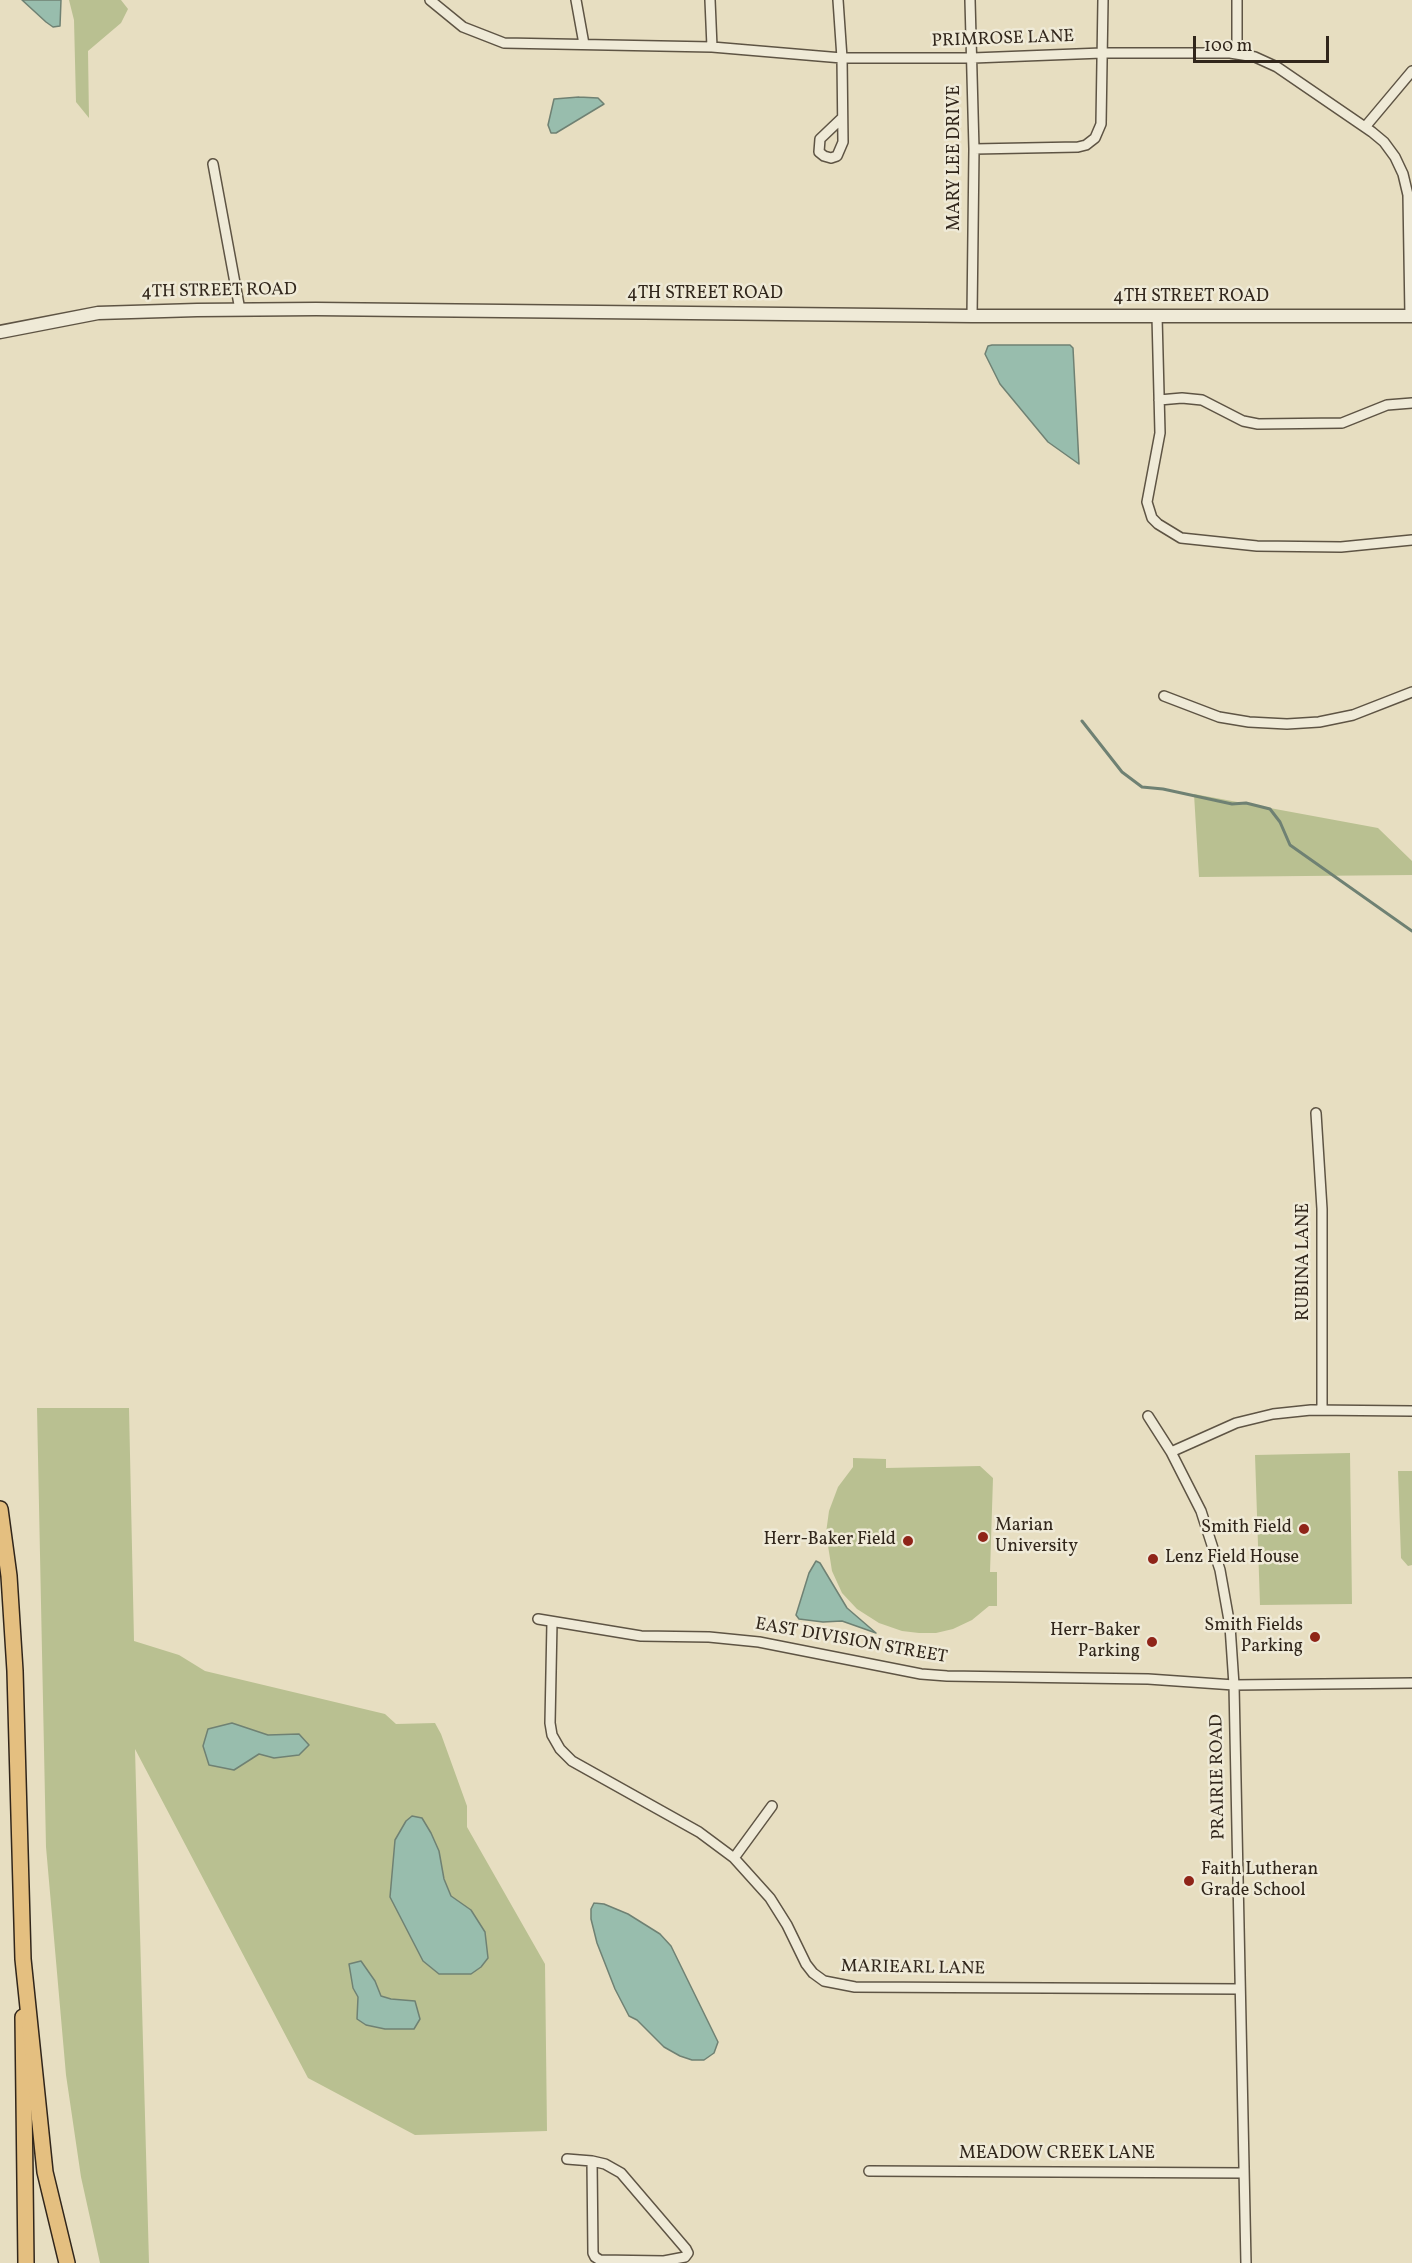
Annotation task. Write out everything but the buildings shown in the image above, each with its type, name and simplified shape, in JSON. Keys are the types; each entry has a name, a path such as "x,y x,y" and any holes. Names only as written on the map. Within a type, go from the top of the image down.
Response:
{"main road":[{"path":"0,1509 9,1576 15,1671 23,1959 26,2263"},
{"path":"23,1959 45,2172 67,2263"}],"street":[{"name":"PRIMROSE LANE","path":"430,0 463,27 504,43 712,47 842,58 973,58 1102,53 1237,53 1255,57 1277,67 1365,127 1382,140 1392,152 1405,179 1408,201 1411,316"},
{"path":"576,0 584,44"},
{"path":"710,0 712,47"},
{"path":"838,0 842,58 842,118"},
{"name":"MARY LEE DRIVE","path":"970,0 974,149 972,316"},
{"path":"974,149 1078,147 1090,142 1098,134 1101,124 1102,0"},
{"path":"1237,0 1237,53"},
{"path":"1365,127 1412,72"},
{"path":"213,164 240,310"},
{"name":"4TH STREET ROAD","path":"0,332 116,312 316,309 972,316 1411,316"},
{"path":"1157,316 1160,433 1147,502 1152,518 1158,524 1181,538 1243,545 1299,548 1362,546 1412,540"},
{"path":"1159,400 1182,398 1202,400 1243,421 1258,424 1342,423 1383,406 1412,403"},
{"path":"1164,696 1219,717 1249,722 1287,724 1319,722 1353,715 1412,692"},
{"name":"RUBINA LANE","path":"1316,1113 1322,1209 1322,1410"},
{"path":"1171,1452 1236,1423 1284,1413 1322,1410 1412,1411"},
{"name":"PRAIRIE ROAD","path":"1148,1416 1171,1452 1201,1510 1220,1570 1230,1626 1234,1685 1246,2263"},
{"name":"EAST DIVISION STREET","path":"538,1619 641,1636 709,1637 759,1642 921,1674 947,1677 1148,1680 1234,1685 1412,1683"},
{"name":"MARIEARL LANE","path":"552,1622 550,1723 554,1739 560,1749 572,1761 694,1828 734,1858 777,1908 810,1970 820,1979 832,1984 855,1987 1240,1989"},
{"path":"734,1858 772,1806"},
{"path":"567,2159 592,2161 604,2163 621,2173 686,2249 688,2253 685,2257 664,2262 600,2260 595,2257 593,2253 592,2161"},
{"name":"MEADOW CREEK LANE","path":"869,2171 1244,2173"}],"shaded area":[{"path":"22,0 61,0 60,26 53,27"},
{"path":"69,0 121,0 128,9 121,23 88,51 89,118 76,102 74,20"},
{"path":"598,98 604,104 556,133 551,133 548,125 554,99"},
{"path":"1070,345 1073,348 1079,464 1048,442 1000,384 985,354 988,346"},
{"path":"1194,794 1378,828 1412,861 1412,875 1199,877"},
{"path":"37,1408 129,1408 134,1641 179,1655 205,1671 385,1714 396,1724 435,1723 467,1806 467,1827 545,1964 547,2131 415,2135 308,2078 135,1749 149,2263 100,2263 81,2177 66,2075 46,1847"},
{"name":"Smith Field","path":"1350,1453 1352,1604 1260,1605 1255,1455"},
{"name":"Herr-Baker Field","path":"853,1458 886,1459 886,1468 980,1466 993,1478 990,1572 997,1572 997,1606 989,1606 972,1620 953,1629 936,1633 902,1631 879,1623 857,1609 842,1593 832,1571 826,1533 829,1511 838,1487 853,1467"},
{"path":"1398,1471 1412,1471 1412,1565 1408,1566 1401,1558"},
{"path":"816,1561 820,1563 847,1608 876,1633 842,1621 823,1622 799,1619 796,1615 809,1573"},
{"path":"232,1723 268,1735 299,1734 309,1745 299,1755 274,1758 259,1754 234,1770 209,1765 203,1746 208,1729"},
{"path":"412,1816 422,1818 431,1833 439,1851 444,1879 451,1896 471,1910 485,1932 488,1958 471,1974 439,1974 423,1961 390,1897 395,1840 406,1821"},
{"path":"594,1903 604,1904 628,1914 660,1934 671,1946 718,2042 714,2053 704,2060 692,2060 680,2056 664,2047 637,2020 629,2016 615,1989 597,1943 591,1919 591,1909"},
{"path":"361,1961 375,1981 381,1996 415,2001 420,2019 414,2029 385,2029 366,2025 357,2019 358,1997 353,1988 349,1964"}],"waterway":[{"path":"1082,721 1122,772 1142,787 1163,789 1232,804 1246,803 1270,809 1280,822 1290,845 1412,931"}],"place":[{"name":"Smith Field","path":"1304,1529"},
{"name":"Marian University","path":"983,1537"},
{"name":"Herr-Baker Field","path":"908,1541"},
{"name":"Lenz Field House","path":"1153,1559"},
{"name":"Smith Fields Parking","path":"1315,1637"},
{"name":"Herr-Baker Parking","path":"1152,1642"},
{"name":"Faith Lutheran Grade School","path":"1189,1881"}]}
